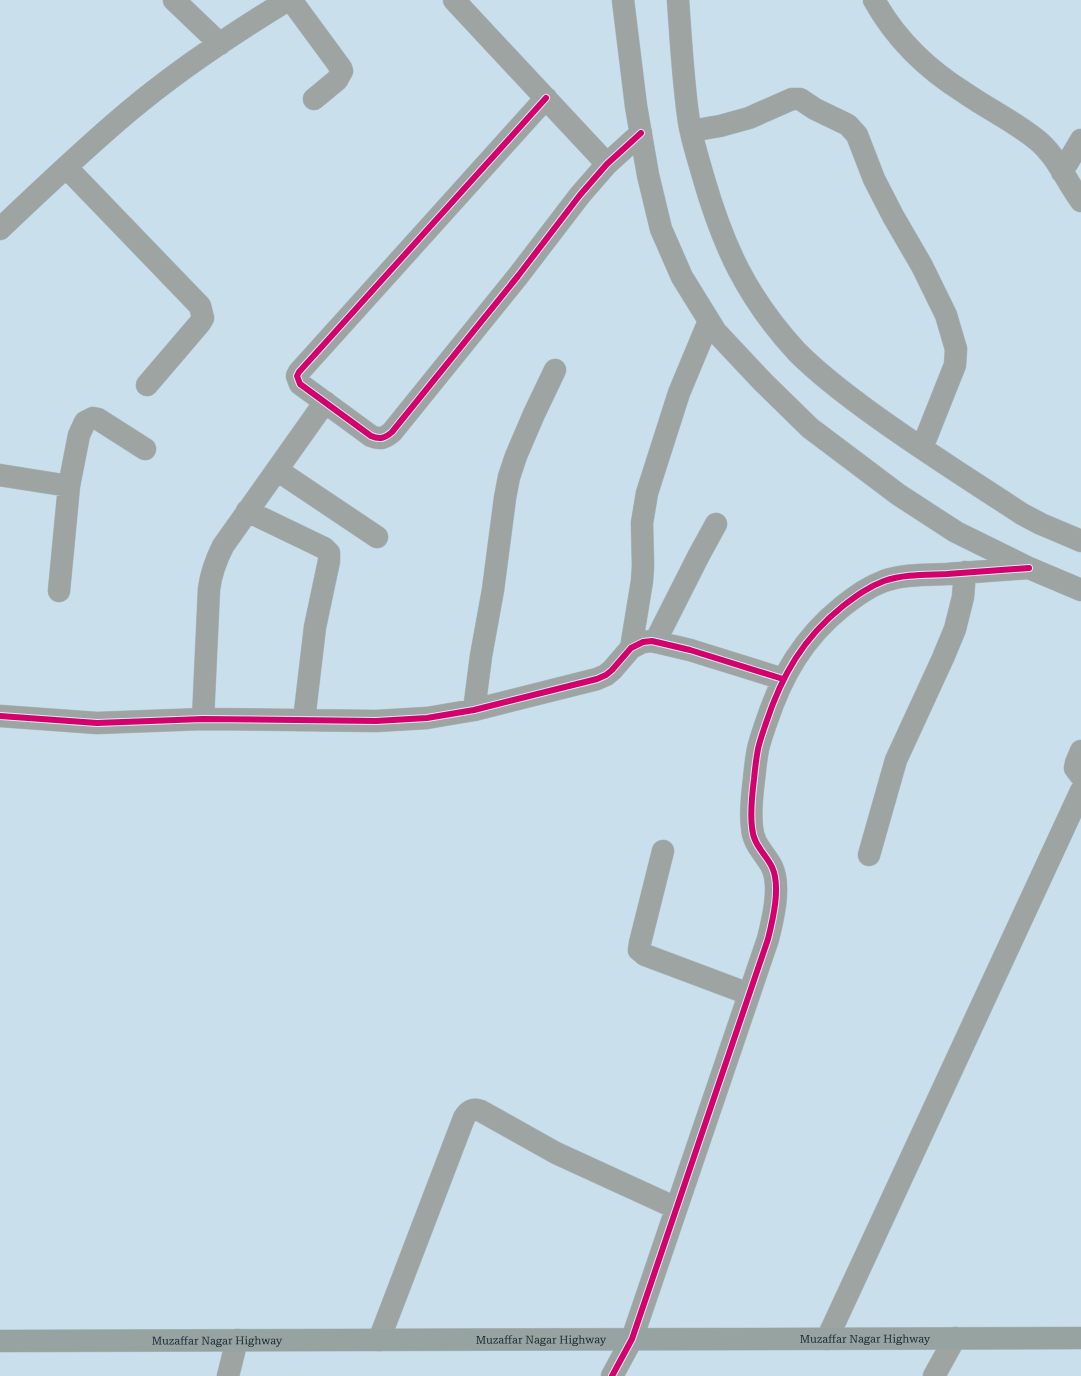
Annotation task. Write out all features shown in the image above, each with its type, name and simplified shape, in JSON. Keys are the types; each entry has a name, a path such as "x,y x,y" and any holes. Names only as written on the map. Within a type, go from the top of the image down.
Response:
{"highway":[{"name":"Muzaffar Nagar Highway","path":"0,1341 1081,1338"}],"street":[{"path":"174,0 220,44"},
{"path":"0,229 130,111 171,78 253,21 288,0"},
{"path":"291,0 342,71 337,80 314,99"},
{"path":"454,0 607,164"},
{"path":"623,0 641,133 648,175 661,230 682,277 716,332 763,382 810,428 899,495 956,532 1028,568 1081,590"},
{"path":"678,0 685,94 691,131 713,211 724,241 738,271 769,319 798,353 826,379 881,420 1022,514 1081,541"},
{"path":"874,0 892,28 912,50 944,79 963,93 1037,140 1047,149 1081,201"},
{"path":"546,98 299,372 297,376 300,384 371,436 377,439 388,436 518,276 580,195 607,164 641,133"},
{"path":"691,131 720,126 749,118 792,99 796,99 805,102 848,126 856,134 874,179 893,216 922,266 946,315 954,341 956,357 955,365 922,448"},
{"path":"1062,172 1081,140"},
{"path":"66,168 200,306 203,318 200,324 147,385"},
{"path":"631,648 642,581 642,523 647,493 679,393 709,321"},
{"path":"474,710 509,477 525,435 555,370"},
{"path":"203,719 209,589 215,562 223,546 324,402"},
{"path":"59,591 69,486 79,435 85,422 89,419 98,419 145,449"},
{"path":"277,470 377,537"},
{"path":"0,476 69,486"},
{"path":"247,511 324,548 329,553 329,561 315,627 304,720"},
{"path":"655,642 716,524"},
{"path":"612,1376 632,1339 768,939 774,915 776,881 773,868 756,844 753,837 752,796 758,749 773,702 783,678 799,652 814,632 835,612 870,586 891,579 914,575 1028,568"},
{"path":"870,855 896,760 955,629 963,597 965,572"},
{"path":"0,716 97,723 203,719 376,721 427,718 474,710 597,679 606,675 612,670 631,648 643,642 655,642 690,650 783,678"},
{"path":"1081,751 1075,768 1081,776"},
{"path":"827,1339 1081,791"},
{"path":"663,851 640,943 640,950 644,955 749,994"},
{"path":"379,1340 464,1118 469,1112 477,1109 556,1153 676,1208"},
{"path":"934,1376 955,1338"},
{"path":"228,1376 237,1340"}],"cycle path":[{"path":"546,98 299,372 297,376 300,384 371,436 382,438 392,432 518,276 580,195 607,164 641,133"},
{"path":"612,1376 632,1339 768,939 775,903 776,883 772,867 757,844 753,833 751,821 752,803 758,749 772,706 787,673 805,644 829,618 857,595 878,583 908,576 1029,568"},
{"path":"0,716 97,723 203,719 376,721 427,718 474,710 597,679 606,675 612,670 631,648 643,642 652,641 690,650 783,679"}]}
